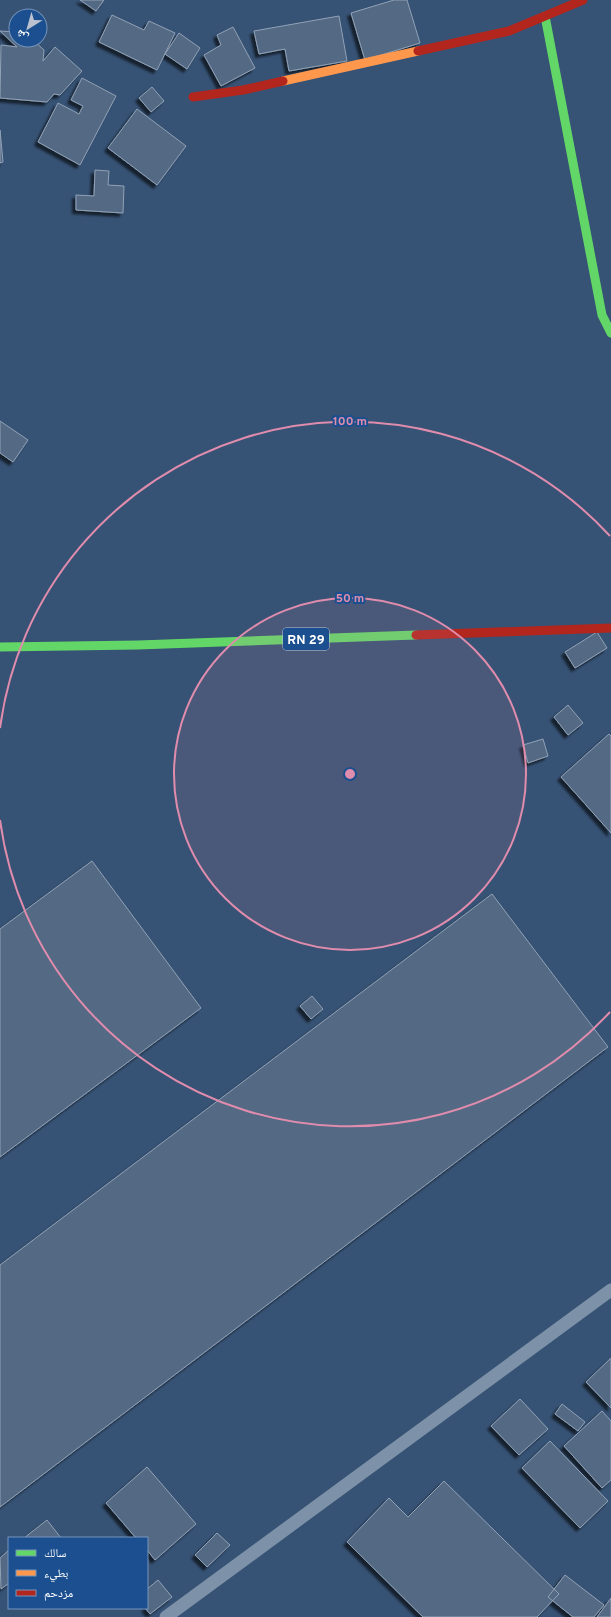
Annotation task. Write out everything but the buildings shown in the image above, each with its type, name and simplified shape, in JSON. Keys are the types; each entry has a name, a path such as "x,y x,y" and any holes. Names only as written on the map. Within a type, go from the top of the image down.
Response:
{"street":[{"path":"193,97 243,90 430,50 509,31 583,0"},
{"path":"545,16 602,315 611,333"},
{"name":"RN 29","path":"0,647 146,644 611,628"}],"lane":[{"path":"166,1617 611,1290"}],"traffic: fast":[{"path":"545,16 602,315 611,333"},
{"path":"0,647 138,645 416,635"}],"traffic: slow":[{"path":"283,81 418,51"}],"traffic: jam":[{"path":"418,51 509,31 583,0"},
{"path":"193,97 243,90 283,81"},
{"path":"416,635 611,628"}]}
